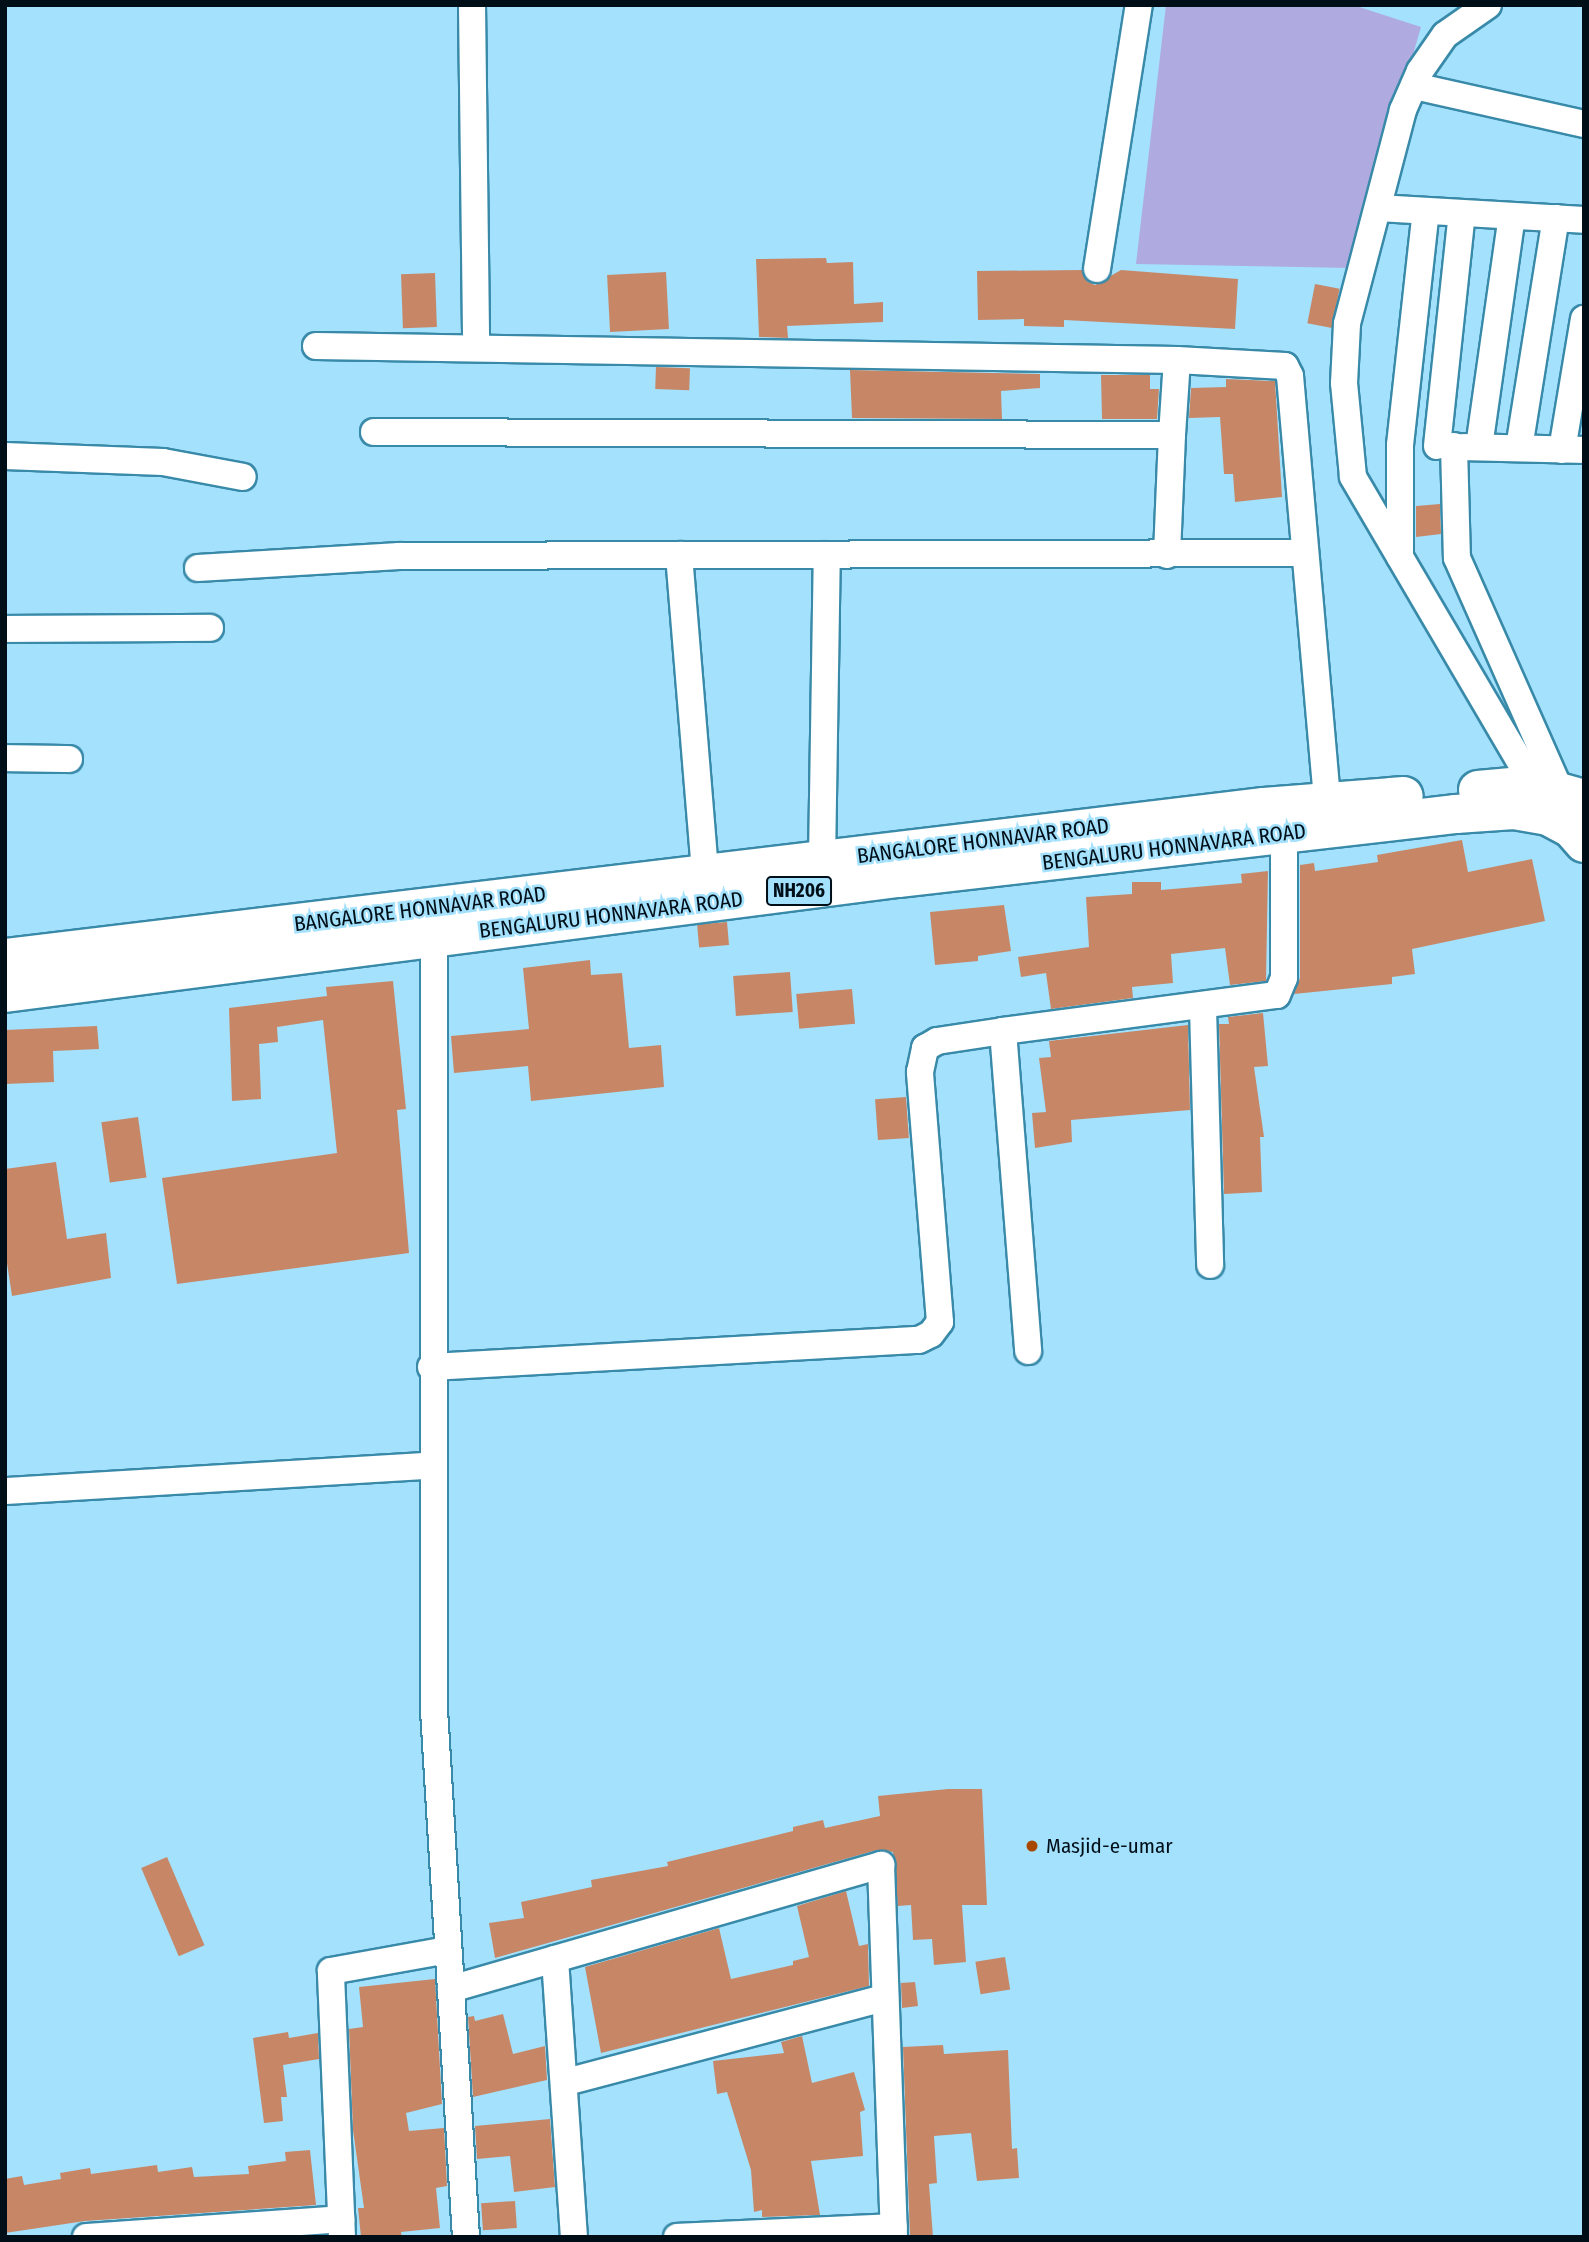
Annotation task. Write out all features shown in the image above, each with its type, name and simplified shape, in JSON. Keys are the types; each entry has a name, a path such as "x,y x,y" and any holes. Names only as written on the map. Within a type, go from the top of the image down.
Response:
{"main road":[{"name":"BANGALORE HONNAVAR ROAD","path":"5,958 1327,801 1559,791"},
{"name":"BENGALURU HONNAVARA ROAD","path":"5,993 434,938 1284,835 1514,810 1548,816 1571,828 1584,843"}],"street":[{"path":"472,5 477,348"},
{"path":"1097,269 1139,5"},
{"path":"1488,5 1445,35 1414,86 1347,324 1343,383 1353,477 1400,558 1559,791"},
{"path":"1414,86 1584,124"},
{"path":"1378,208 1584,220"},
{"path":"1400,558 1390,444 1426,211"},
{"path":"1462,213 1457,558 1559,791"},
{"path":"1457,447 1512,216"},
{"path":"1519,448 1556,218"},
{"path":"1390,444 1573,450 1584,318"},
{"path":"316,346 1177,360 1285,366 1290,376 1327,801"},
{"path":"1167,555 1177,360"},
{"path":"374,432 1172,435"},
{"path":"5,456 163,462 243,477"},
{"path":"198,568 399,556 1305,553"},
{"path":"678,555 705,873"},
{"path":"822,861 827,555"},
{"path":"5,629 210,628"},
{"path":"5,758 69,759"},
{"path":"431,1367 919,1340 931,1334 940,1322 921,1056 937,1041 1203,1008 1262,999 1283,989 1284,835"},
{"path":"434,938 431,1367 434,1710 466,2237"},
{"path":"1203,1008 1210,1265"},
{"path":"1003,1031 1028,1351"},
{"path":"5,1491 432,1466"},
{"path":"451,1989 881,1865 894,2232 677,2237"},
{"path":"86,2237 341,2228 331,1971 448,1950"},
{"path":"555,1959 566,2082 574,2237"},
{"path":"566,2082 885,1998"}],"shaded area":[{"path":"1166,5 1353,5 1421,27 1351,268 1136,264"}],"building":[{"path":"826,258 827,263 853,262 854,304 883,302 883,322 787,326 788,338 759,337 756,259"},
{"path":"1082,270 1087,281 1095,285 1121,270 1238,279 1235,329 1064,320 1064,327 1024,326 1024,319 978,320 977,271"},
{"path":"666,272 669,329 610,332 607,275"},
{"path":"435,273 437,327 403,328 401,274"},
{"path":"1315,284 1340,289 1332,328 1307,323"},
{"path":"656,367 690,368 689,390 655,389"},
{"path":"850,370 1040,374 1040,388 1001,391 1002,419 852,418"},
{"path":"1101,375 1150,375 1150,389 1159,389 1157,419 1102,419"},
{"path":"1226,379 1275,381 1282,497 1235,502 1233,474 1224,474 1220,417 1189,418 1191,388 1226,387"},
{"path":"1440,504 1441,534 1416,537 1416,506"},
{"path":"1462,840 1468,872 1532,859 1545,921 1412,949 1415,974 1392,977 1392,984 1294,994 1300,978 1300,865 1314,863 1315,871 1378,862 1377,855"},
{"path":"1268,871 1266,981 1230,985 1225,948 1171,954 1173,983 1132,987 1133,998 1051,1009 1046,973 1021,977 1018,957 1089,947 1086,897 1132,894 1132,882 1161,882 1161,890 1242,883 1241,874"},
{"path":"1004,905 1011,951 978,956 978,961 935,965 930,912"},
{"path":"727,922 729,945 699,948 697,925"},
{"path":"590,960 591,975 622,973 629,1048 661,1045 664,1087 531,1101 528,1066 454,1073 451,1036 529,1029 523,968"},
{"path":"790,972 793,1012 736,1016 733,976"},
{"path":"393,981 406,1109 397,1110 409,1253 177,1284 162,1178 337,1153 323,1020 277,1027 278,1042 259,1044 261,1099 232,1101 229,1008 327,996 326,987"},
{"path":"852,989 855,1024 799,1029 796,994"},
{"path":"1263,1013 1268,1066 1254,1067 1264,1137 1260,1137 1262,1192 1224,1194 1219,1024 1229,1024 1228,1017"},
{"path":"1188,1025 1190,1110 1071,1120 1072,1142 1035,1148 1032,1113 1046,1112 1039,1058 1051,1057 1049,1041"},
{"path":"97,1026 99,1049 53,1051 54,1082 5,1084 5,1030"},
{"path":"906,1097 909,1138 878,1140 875,1099"},
{"path":"138,1117 146,1177 110,1183 101,1122"},
{"path":"56,1162 67,1239 106,1233 111,1278 12,1296 5,1250 5,1169"},
{"path":"948,1789 982,1789 987,1905 962,1905 966,1962 934,1965 932,1939 913,1940 911,1905 898,1906 893,1852 877,1850 495,1958 489,1923 524,1918 521,1902 592,1887 591,1880 668,1866 667,1862 793,1831 793,1827 823,1820 825,1828 880,1816 878,1796"},
{"path":"167,1857 205,1945 179,1956 141,1868"},
{"path":"846,1891 859,1946 868,1944 869,1986 601,2053 585,1967 719,1928 731,1979 793,1965 793,1961 809,1957 797,1906"},
{"path":"1005,1957 1010,1990 981,1994 975,1962"},
{"path":"435,1979 442,2104 406,2113 409,2131 444,2128 447,2186 436,2188 440,2228 401,2232 402,2237 361,2237 358,2208 364,2208 353,2130 349,2029 363,2027 359,1987"},
{"path":"915,1982 918,2006 902,2008 901,1983"},
{"path":"503,2014 513,2054 545,2046 547,2080 473,2097 468,2017 474,2016 475,2021"},
{"path":"288,2032 289,2038 318,2033 319,2059 283,2065 287,2097 281,2097 283,2121 264,2123 253,2038"},
{"path":"802,2036 812,2083 854,2072 865,2110 860,2112 863,2156 811,2161 820,2215 762,2217 762,2210 754,2212 751,2170 727,2092 717,2094 713,2061 784,2053 781,2042"},
{"path":"943,2045 944,2054 1008,2050 1012,2149 1017,2148 1019,2178 977,2181 971,2133 934,2136 937,2183 929,2184 933,2237 910,2237 903,2047"},
{"path":"550,2119 555,2187 514,2192 510,2156 477,2159 475,2126"},
{"path":"310,2150 316,2205 85,2221 5,2233 5,2179 22,2176 24,2185 61,2179 60,2173 90,2168 91,2174 157,2165 158,2172 192,2167 194,2177 249,2174 248,2166 286,2161 285,2152"},
{"path":"515,2201 517,2228 483,2230 481,2203"}],"place":[{"name":"Masjid-e-umar","path":"1032,1846"}]}
